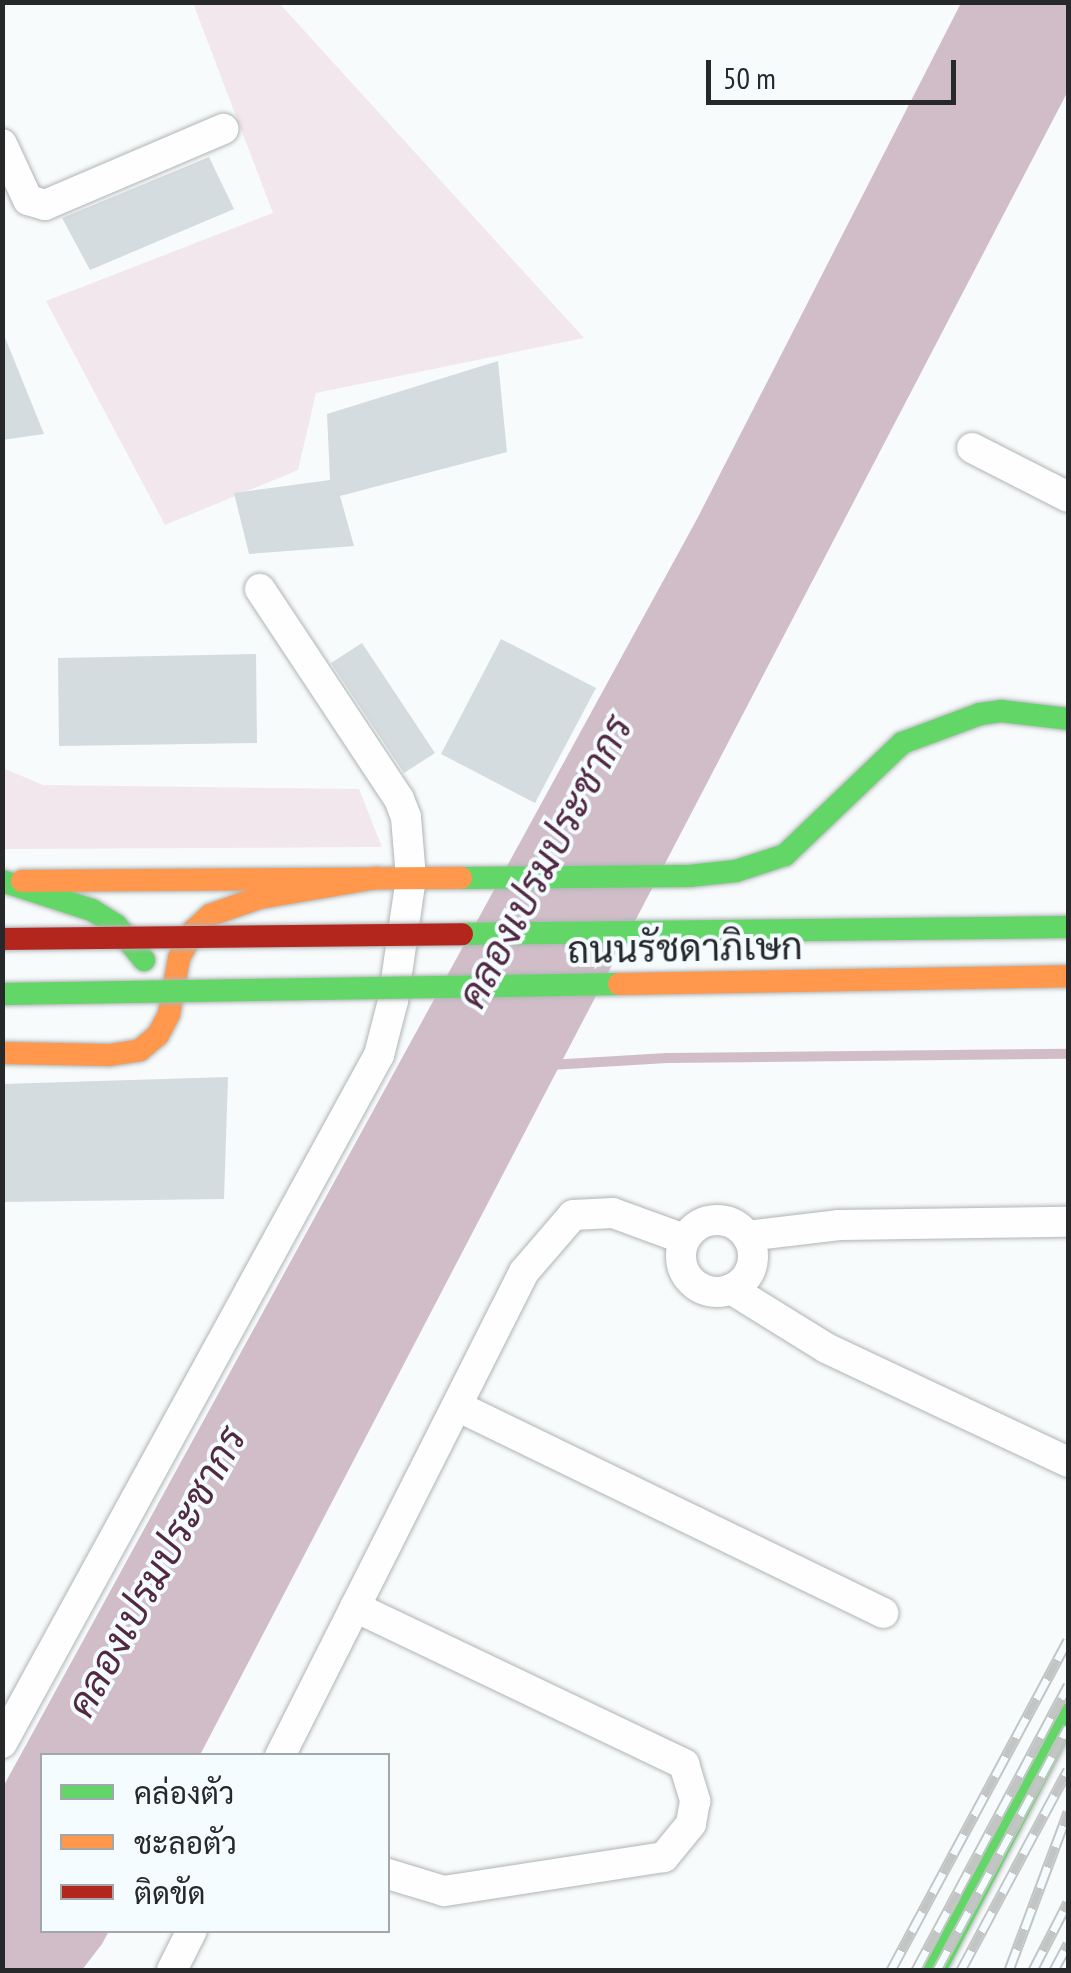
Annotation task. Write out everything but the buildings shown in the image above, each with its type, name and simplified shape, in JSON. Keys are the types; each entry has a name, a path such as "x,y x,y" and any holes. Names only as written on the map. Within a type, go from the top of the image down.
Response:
{"main road":[{"path":"4,881 689,876 736,871 785,855 902,744 953,721 1001,711 1068,719"},
{"path":"2,1052 110,1055 140,1050 158,1035 168,1014 179,958 194,930 210,915 259,898 376,878"},
{"path":"4,881 92,910 116,925 140,952 150,979 146,1012 132,1032 114,1042 40,1052"},
{"name":"ถนนรัชดาภิเษก","path":"2,939 1068,927"},
{"name":"ถนนรัชดาภิเษก","path":"2,994 1068,976"},
{"path":"935,1970 1068,1714"}],"street":[{"path":"2,144 28,200 45,205 223,128"},
{"path":"972,448 1068,497"},
{"path":"2,1743 379,1055 393,1000 411,878 410,836 399,799 260,589"},
{"path":"282,1753 524,1272 573,1215 613,1213 684,1240"},
{"path":"731,1289 750,1272 753,1260 747,1236 728,1221 703,1222 684,1240 682,1264 695,1284 706,1291 731,1289 826,1348 1068,1462"},
{"path":"747,1236 839,1224 1068,1222"},
{"path":"457,1406 884,1613"},
{"path":"355,1606 684,1764 695,1801 691,1824 664,1856 444,1891 390,1875"},
{"path":"172,1970 190,1933"}],"shaded area":[{"path":"193,3 279,3 584,338 316,393 298,470 165,525 46,301 273,213"},
{"path":"3,768 43,785 359,789 382,847 3,849"}],"water":[{"name":"คลองเปรมประชากร","path":"961,3 1068,3 1068,91 201,1753 40,1753 40,1933 108,1933 102,1944 82,1970 3,1970 3,1787 697,519"}],"waterway":[{"path":"550,1065 667,1058 1068,1054"}],"railway":[{"path":"891,1970 1068,1640"},
{"path":"916,1970 1068,1685"},
{"path":"937,1970 1068,1727"},
{"path":"961,1970 1068,1770"},
{"path":"1009,1970 1068,1812"},
{"path":"1033,1970 1068,1902"},
{"path":"1054,1970 1068,1944"}],"traffic: fast":[{"path":"461,878 689,876 736,871 785,855 902,743 980,714 1001,711 1068,719"},
{"path":"2,881 92,910 116,925 144,960"},
{"path":"462,934 1068,927"},
{"path":"2,994 619,984"},
{"path":"935,1970 1068,1714"}],"traffic: slow":[{"path":"2,1053 110,1055 140,1050 158,1035 169,1014 179,958 194,930 210,915 259,898 376,878"},
{"path":"22,881 461,878"},
{"path":"619,984 1068,976"}],"traffic: jam":[{"path":"2,939 462,934"}]}
